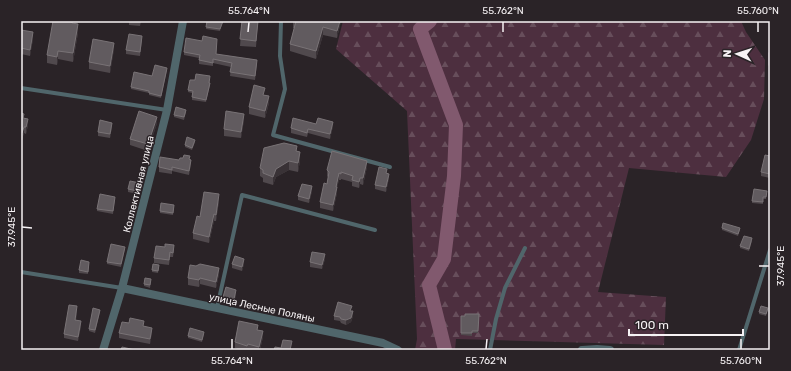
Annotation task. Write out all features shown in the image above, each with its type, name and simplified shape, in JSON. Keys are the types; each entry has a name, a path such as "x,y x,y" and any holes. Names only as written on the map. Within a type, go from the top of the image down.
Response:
{"street":[{"name":"Коллективная улица","path":"103,350 122,288 167,110 182,21"},
{"name":"улица Лесные Поляны","path":"122,288 383,343 398,350"},
{"path":"582,350 610,350"}],"lane":[{"path":"281,21 280,56 285,89 273,135 390,167"},
{"path":"21,88 167,110"},
{"path":"217,308 242,196 375,230"},
{"path":"490,350 496,319 505,288 525,248"},
{"path":"739,350 770,250"},
{"path":"21,272 122,288"}],"green space":[{"path":"343,21 741,21 746,32 765,60 764,99 751,140 726,177 629,168 598,292 666,297 664,345 456,339 455,350 415,350 417,339 407,111 336,49"}],"building":[{"path":"53,21 72,21 72,23 78,24 73,53 58,51 57,57 47,55"},
{"path":"207,21 223,21 220,29 206,27"},
{"path":"242,21 258,21 256,41 240,39"},
{"path":"296,21 340,21 337,31 323,27 316,51 290,44"},
{"path":"21,30 33,32 30,50 21,48"},
{"path":"129,34 142,36 140,52 126,50"},
{"path":"203,36 217,39 216,54 257,60 255,76 230,72 232,63 213,59 213,63 199,60 200,55 184,52 186,38 202,41"},
{"path":"93,39 114,43 110,66 89,62"},
{"path":"770,53 770,65 769,65"},
{"path":"155,65 167,68 161,96 149,93 149,91 131,87 134,72 152,76"},
{"path":"196,74 210,76 206,100 192,97 193,91 188,90 190,80 195,80"},
{"path":"254,85 265,88 263,95 269,96 265,111 249,107"},
{"path":"176,107 186,110 184,117 174,115"},
{"path":"139,111 157,117 148,144 130,139"},
{"path":"226,111 244,114 241,132 224,129"},
{"path":"21,113 24,114 23,118 28,119 26,127 24,127 21,134"},
{"path":"293,118 316,124 318,118 333,122 330,134 308,129 307,133 291,128"},
{"path":"100,120 112,123 110,134 98,132"},
{"path":"187,137 195,140 192,148 185,145"},
{"path":"284,143 297,146 296,151 300,152 298,163 289,161 276,169 273,177 263,173 263,170 260,168 264,148"},
{"path":"332,151 367,161 363,178 360,178 359,182 352,180 353,176 341,172 341,174 339,173 333,205 320,202 324,183 327,184 329,172 327,170"},
{"path":"184,155 190,156 189,159 191,160 189,171 172,167 172,170 159,167 160,157 179,160 180,158 183,158"},
{"path":"765,155 770,156 770,174 761,172"},
{"path":"379,167 387,169 386,173 389,174 386,187 375,185"},
{"path":"130,181 140,183 138,191 128,189"},
{"path":"302,184 312,186 309,199 298,196"},
{"path":"754,189 767,191 766,197 763,197 763,202 752,201"},
{"path":"204,192 219,194 216,215 214,214 209,237 193,233 197,216 200,217"},
{"path":"100,194 115,197 113,211 97,209"},
{"path":"161,203 174,205 173,213 160,211"},
{"path":"723,223 740,228 738,234 722,228"},
{"path":"744,236 752,238 749,249 740,246"},
{"path":"111,244 125,247 121,264 107,262"},
{"path":"165,244 174,245 173,253 170,252 169,260 154,258 156,246 165,247"},
{"path":"312,252 325,254 322,265 310,262"},
{"path":"235,256 244,259 242,267 232,264"},
{"path":"81,260 89,262 88,272 79,270"},
{"path":"153,264 159,265 158,271 152,270"},
{"path":"200,264 219,268 216,282 200,278 199,280 188,278 190,265 196,266"},
{"path":"145,278 151,279 150,285 144,284"},
{"path":"226,287 236,290 234,299 223,297"},
{"path":"338,302 352,306 350,311 353,311 351,318 346,320 334,316"},
{"path":"69,305 77,306 75,320 81,321 78,337 64,334"},
{"path":"761,306 768,308 766,314 759,312"},
{"path":"93,308 100,310 95,330 89,329"},
{"path":"465,314 479,314 478,331 472,331 472,333 461,333 461,316 465,316"},
{"path":"130,318 144,321 143,326 152,328 150,339 119,333 122,322 129,323"},
{"path":"239,321 258,325 257,330 263,331 259,347 248,344 247,346 235,342"},
{"path":"190,328 204,332 202,340 188,336"},
{"path":"283,340 292,341 290,350 274,350 275,347 281,348"},
{"path":"122,347 135,350 121,350"}],"waterway":[{"path":"430,21 420,29 456,125 454,176 444,259 429,285 445,350"}]}
